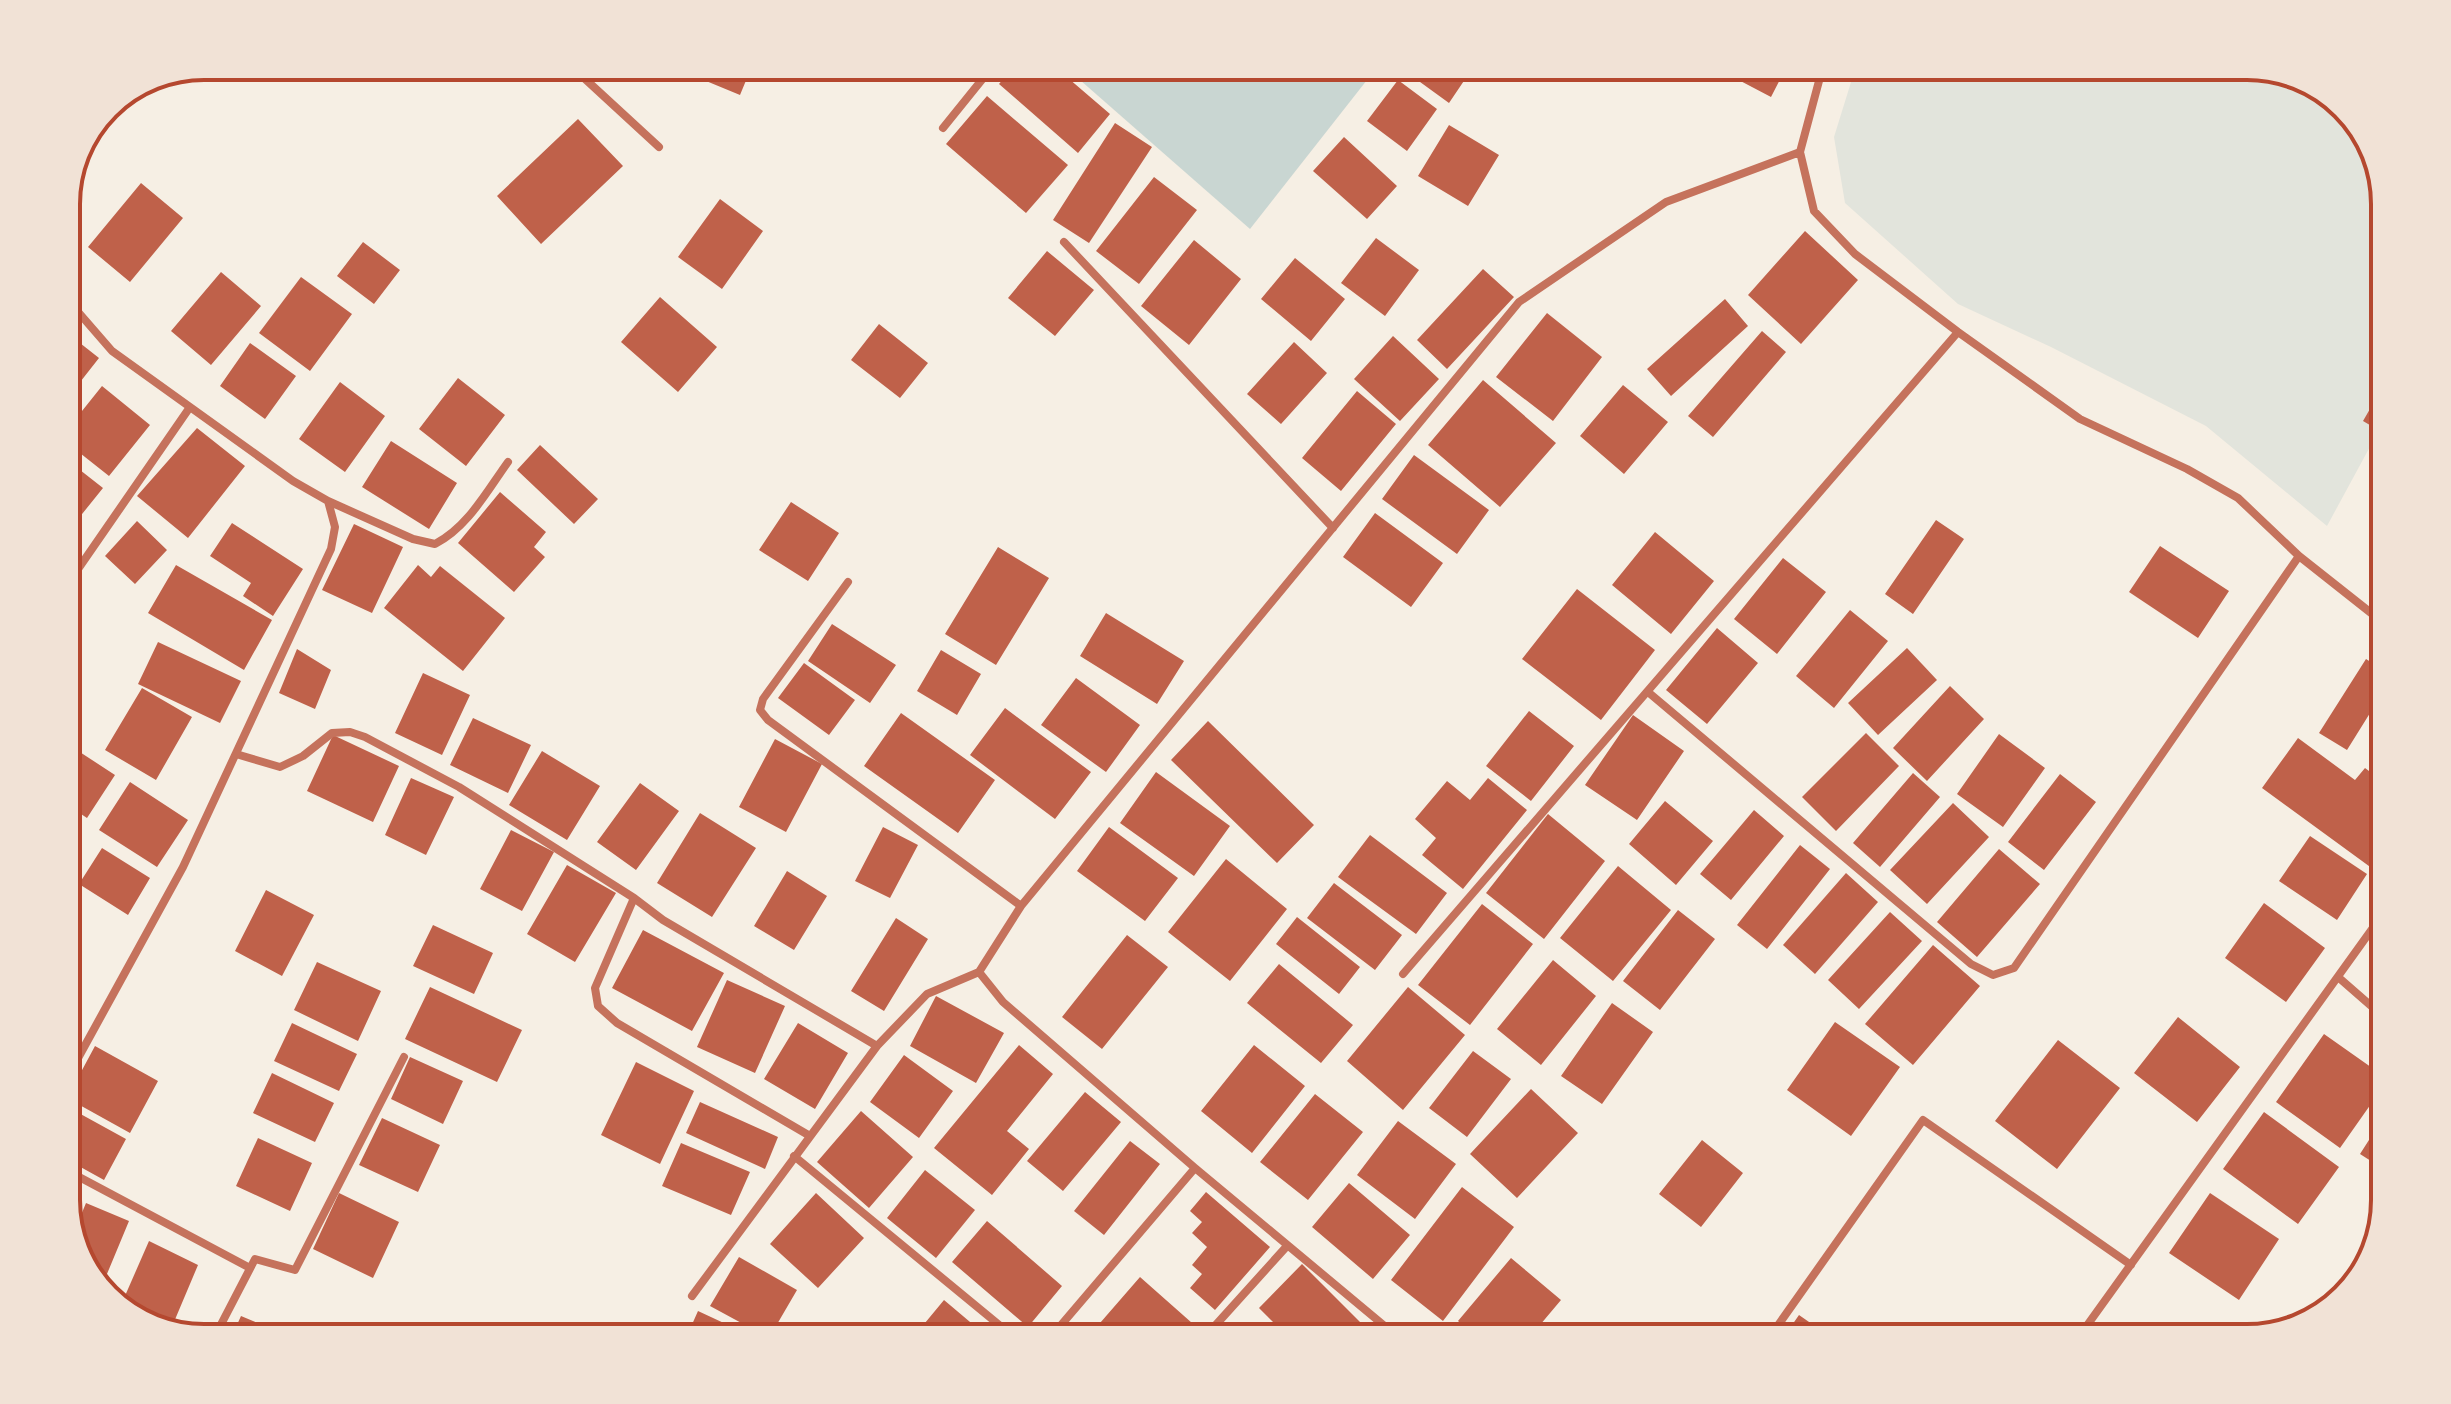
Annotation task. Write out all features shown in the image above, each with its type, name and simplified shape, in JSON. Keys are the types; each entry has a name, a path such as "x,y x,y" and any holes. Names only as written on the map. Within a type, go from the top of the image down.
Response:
{"street":[{"path":"586,80 659,147"},
{"path":"943,128 982,80"},
{"path":"1819,80 1800,152 1814,211 1855,254 2080,419 2187,469 2238,498 2299,556 2371,613"},
{"path":"692,1296 877,1046 927,994 979,972 1021,906 1519,302 1666,202 1800,152"},
{"path":"1064,242 1333,528"},
{"path":"80,314 112,351 293,481 328,501 413,539 435,544 449,537 508,462"},
{"path":"1403,974 1958,332"},
{"path":"80,566 190,407"},
{"path":"80,1055 183,867 331,549 335,527 328,501"},
{"path":"1648,692 1971,964 1993,975 2014,968 2299,556"},
{"path":"848,582 763,699 760,710 768,720 817,757 1021,906"},
{"path":"236,754 280,767 303,756 332,733 350,732 365,737 459,787 634,898 663,920 877,1046"},
{"path":"634,898 595,988 598,1006 617,1023 810,1136"},
{"path":"2088,1324 2371,931"},
{"path":"979,972 1003,1002 1380,1324"},
{"path":"2338,977 2371,1006"},
{"path":"221,1324 255,1259 295,1270 404,1057"},
{"path":"1779,1324 1923,1120 2131,1265"},
{"path":"794,1156 998,1324"},
{"path":"1062,1324 1195,1168"},
{"path":"80,1177 250,1268"},
{"path":"1217,1324 1287,1246"}],"shaded area":[{"path":"1080,80 1367,80 1250,229"},
{"path":"1852,80 2263,81 2294,89 2335,116 2354,142 2364,164 2371,196 2371,445 2327,526 2206,426 2051,347 1958,304 1845,203 1834,137"}],"building":[{"path":"704,80 746,80 740,95"},
{"path":"1002,80 1070,80 1110,114 1078,153 999,84"},
{"path":"1398,80 1437,109 1407,151 1367,121"},
{"path":"1417,80 1465,80 1449,103"},
{"path":"1739,80 1780,80 1771,97"},
{"path":"987,96 1068,165 1026,213 946,144"},
{"path":"578,119 623,166 541,244 497,196"},
{"path":"1115,123 1152,147 1089,243 1053,220"},
{"path":"1449,125 1499,155 1468,206 1418,176"},
{"path":"1344,137 1397,186 1367,219 1313,171"},
{"path":"1154,177 1197,210 1139,284 1096,251"},
{"path":"141,183 183,218 130,282 88,247"},
{"path":"720,199 763,231 722,289 678,257"},
{"path":"1805,231 1858,280 1801,344 1748,295"},
{"path":"1376,238 1419,270 1385,316 1341,283"},
{"path":"1194,240 1241,279 1189,345 1141,306"},
{"path":"363,242 400,270 374,304 337,276"},
{"path":"1047,251 1094,290 1055,336 1008,298"},
{"path":"1295,258 1345,299 1311,341 1261,299"},
{"path":"1483,269 1514,297 1447,369 1417,340"},
{"path":"221,272 261,306 211,365 171,331"},
{"path":"301,277 352,314 310,371 259,333"},
{"path":"660,297 717,347 678,392 621,342"},
{"path":"1725,299 1748,326 1671,396 1647,369"},
{"path":"1547,313 1602,357 1553,421 1496,377"},
{"path":"879,324 928,363 900,398 851,360"},
{"path":"1762,331 1786,352 1713,437 1688,416"},
{"path":"1393,336 1439,379 1400,421 1354,379"},
{"path":"1294,342 1327,373 1281,424 1247,394"},
{"path":"80,343 99,358 80,382"},
{"path":"250,343 296,376 265,419 220,386"},
{"path":"458,378 505,415 466,466 419,429"},
{"path":"1483,380 1556,443 1500,507 1428,445"},
{"path":"340,382 385,416 345,472 299,439"},
{"path":"1623,385 1668,422 1624,474 1580,436"},
{"path":"102,386 150,425 109,476 80,453 80,414"},
{"path":"1357,391 1396,424 1341,491 1302,458"},
{"path":"2371,407 2371,426 2363,421"},
{"path":"197,428 245,466 188,538 137,496"},
{"path":"391,441 457,483 429,529 362,487"},
{"path":"540,445 598,499 574,524 517,470"},
{"path":"1414,455 1489,510 1457,554 1382,499"},
{"path":"80,470 103,488 80,517"},
{"path":"500,492 546,532 534,547 545,557 514,592 458,543"},
{"path":"791,502 839,533 808,581 759,550"},
{"path":"1375,513 1443,563 1411,607 1343,557"},
{"path":"1936,520 1964,539 1913,614 1885,594"},
{"path":"137,521 167,550 135,584 105,556"},
{"path":"232,523 303,569 273,616 243,596 251,583 210,556"},
{"path":"354,524 403,547 372,613 322,590"},
{"path":"1655,532 1714,581 1671,634 1612,585"},
{"path":"2160,546 2229,591 2198,638 2129,592"},
{"path":"998,547 1049,578 996,665 945,634"},
{"path":"1783,558 1826,592 1777,654 1734,619"},
{"path":"176,565 272,620 244,670 148,613"},
{"path":"418,565 431,577 440,566 505,618 463,671 384,608"},
{"path":"1577,589 1655,650 1601,720 1522,659"},
{"path":"1850,610 1888,641 1834,708 1796,676"},
{"path":"1106,613 1184,661 1157,704 1080,656"},
{"path":"832,624 896,665 870,703 808,661"},
{"path":"1717,628 1758,663 1707,724 1666,690"},
{"path":"158,642 241,681 220,723 138,684"},
{"path":"1907,648 1937,680 1878,735 1848,703"},
{"path":"297,649 331,670 315,709 279,693"},
{"path":"941,650 981,674 957,715 917,691"},
{"path":"2366,659 2371,662 2371,711 2347,750 2319,733"},
{"path":"804,663 855,700 829,735 778,698"},
{"path":"423,673 470,695 442,755 395,733"},
{"path":"1076,678 1140,725 1106,772 1041,725"},
{"path":"1950,686 1984,719 1927,781 1893,748"},
{"path":"142,688 192,717 156,780 105,750"},
{"path":"1005,708 1091,772 1055,819 970,755"},
{"path":"1529,711 1574,746 1531,801 1486,766"},
{"path":"901,713 995,780 958,833 864,766"},
{"path":"1633,715 1684,751 1637,820 1585,785"},
{"path":"473,718 531,745 508,793 450,765"},
{"path":"1208,721 1314,825 1277,863 1171,760"},
{"path":"1866,733 1899,766 1836,831 1802,797"},
{"path":"1999,734 2045,768 2003,827 1957,794"},
{"path":"333,735 399,766 373,822 307,791"},
{"path":"2298,738 2355,780 2365,768 2371,772 2371,868 2262,788"},
{"path":"775,739 822,764 786,832 739,807"},
{"path":"542,751 600,786 567,840 509,805"},
{"path":"80,752 115,775 87,818 80,813"},
{"path":"1156,772 1230,826 1194,876 1120,823"},
{"path":"1913,773 1940,797 1880,867 1853,843"},
{"path":"2060,774 2096,802 2044,870 2008,842"},
{"path":"411,778 454,797 426,855 385,835"},
{"path":"1488,778 1527,810 1463,889 1422,855 1436,838 1415,819 1447,781 1470,800"},
{"path":"130,782 188,820 157,867 99,830"},
{"path":"640,783 679,811 636,870 597,842"},
{"path":"1665,801 1713,841 1676,885 1629,844"},
{"path":"1953,803 1989,837 1927,904 1890,870"},
{"path":"1754,810 1784,836 1731,900 1700,874"},
{"path":"700,813 756,848 712,917 657,883"},
{"path":"1548,814 1605,861 1544,939 1486,893"},
{"path":"883,827 918,845 890,898 855,881"},
{"path":"1109,827 1178,878 1145,921 1077,871"},
{"path":"511,830 554,852 522,911 480,889"},
{"path":"1370,835 1447,893 1416,934 1338,877"},
{"path":"2310,836 2367,874 2337,920 2279,881"},
{"path":"1800,845 1830,869 1767,949 1737,925"},
{"path":"102,848 150,878 128,915 80,882"},
{"path":"1999,849 2040,884 1977,957 1937,922"},
{"path":"1226,859 1287,909 1230,981 1168,932"},
{"path":"567,865 616,893 575,962 527,934"},
{"path":"1618,866 1671,910 1613,981 1560,938"},
{"path":"787,871 827,896 794,950 754,926"},
{"path":"1846,873 1878,902 1815,974 1783,945"},
{"path":"1334,883 1402,935 1375,970 1307,918"},
{"path":"266,890 314,915 282,976 235,951"},
{"path":"2264,903 2325,948 2286,1002 2225,958"},
{"path":"1482,904 1533,944 1470,1025 1418,985"},
{"path":"1678,910 1715,939 1660,1010 1623,981"},
{"path":"1890,912 1922,941 1859,1009 1828,980"},
{"path":"1297,917 1360,967 1339,994 1276,944"},
{"path":"896,918 928,939 884,1011 851,991"},
{"path":"433,925 493,953 474,994 413,966"},
{"path":"643,930 724,973 692,1031 612,988"},
{"path":"1127,935 1168,967 1102,1049 1062,1017"},
{"path":"1933,945 1980,986 1913,1065 1865,1024"},
{"path":"1553,960 1596,996 1541,1065 1497,1029"},
{"path":"317,962 381,991 358,1041 294,1010"},
{"path":"1279,964 1353,1025 1321,1063 1247,1003"},
{"path":"727,980 785,1006 755,1073 697,1047"},
{"path":"430,987 522,1030 497,1082 405,1039"},
{"path":"1408,987 1465,1035 1403,1110 1347,1061"},
{"path":"936,996 1004,1033 976,1083 910,1046"},
{"path":"1612,1003 1653,1032 1602,1104 1561,1076"},
{"path":"2178,1017 2240,1067 2197,1122 2134,1073"},
{"path":"1835,1022 1900,1067 1851,1136 1787,1090"},
{"path":"292,1023 357,1054 339,1091 274,1061"},
{"path":"798,1023 848,1053 815,1109 764,1079"},
{"path":"2324,1034 2371,1067 2371,1104 2340,1148 2276,1102"},
{"path":"2058,1040 2120,1088 2057,1169 1995,1121"},
{"path":"1019,1045 1053,1074 1007,1131 1029,1149 992,1195 934,1148"},
{"path":"1254,1045 1305,1086 1252,1153 1201,1111"},
{"path":"95,1046 158,1081 130,1133 80,1105 80,1074"},
{"path":"1473,1051 1511,1079 1467,1137 1429,1108"},
{"path":"904,1055 953,1091 919,1138 870,1102"},
{"path":"410,1057 463,1081 443,1124 391,1099"},
{"path":"636,1062 694,1091 660,1164 601,1135"},
{"path":"272,1073 334,1103 315,1142 253,1113"},
{"path":"1531,1089 1578,1133 1517,1198 1470,1154"},
{"path":"1085,1092 1121,1122 1063,1191 1027,1161"},
{"path":"1315,1094 1363,1132 1308,1200 1260,1162"},
{"path":"700,1102 778,1137 765,1169 686,1133"},
{"path":"861,1111 913,1157 869,1208 817,1162"},
{"path":"2264,1112 2339,1167 2298,1224 2223,1169"},
{"path":"80,1114 126,1139 104,1180 80,1167"},
{"path":"382,1118 440,1145 418,1192 359,1165"},
{"path":"1398,1121 1456,1164 1415,1219 1357,1175"},
{"path":"2371,1137 2371,1161 2360,1154"},
{"path":"258,1138 312,1163 290,1211 236,1186"},
{"path":"1702,1140 1743,1173 1701,1227 1659,1194"},
{"path":"1130,1141 1160,1164 1104,1235 1074,1211"},
{"path":"681,1143 750,1172 731,1215 662,1186"},
{"path":"925,1170 975,1210 936,1258 887,1218"},
{"path":"1349,1183 1410,1235 1373,1279 1312,1227"},
{"path":"1462,1187 1514,1227 1443,1321 1391,1280"},
{"path":"1206,1192 1270,1247 1215,1310 1190,1288 1202,1274 1192,1265 1207,1247 1192,1233 1202,1222 1190,1211"},
{"path":"339,1193 399,1222 373,1278 313,1249"},
{"path":"816,1193 864,1238 818,1288 770,1244"},
{"path":"2210,1193 2279,1239 2239,1300 2169,1253"},
{"path":"86,1203 129,1221 106,1275 87,1240 81,1215"},
{"path":"987,1221 1062,1286 1030,1324 1024,1324 952,1262"},
{"path":"149,1241 198,1265 175,1320 157,1315 125,1295"},
{"path":"739,1257 797,1290 777,1324 743,1324 710,1306"},
{"path":"1511,1258 1561,1300 1541,1324 1461,1324 1458,1321"},
{"path":"1302,1264 1362,1324 1275,1324 1259,1308"},
{"path":"1140,1277 1192,1323 1191,1324 1099,1324"},
{"path":"944,1300 972,1324 924,1324"},
{"path":"698,1311 726,1324 692,1324"},
{"path":"1799,1315 1812,1324 1793,1324"},
{"path":"241,1316 260,1324 237,1324"}]}
